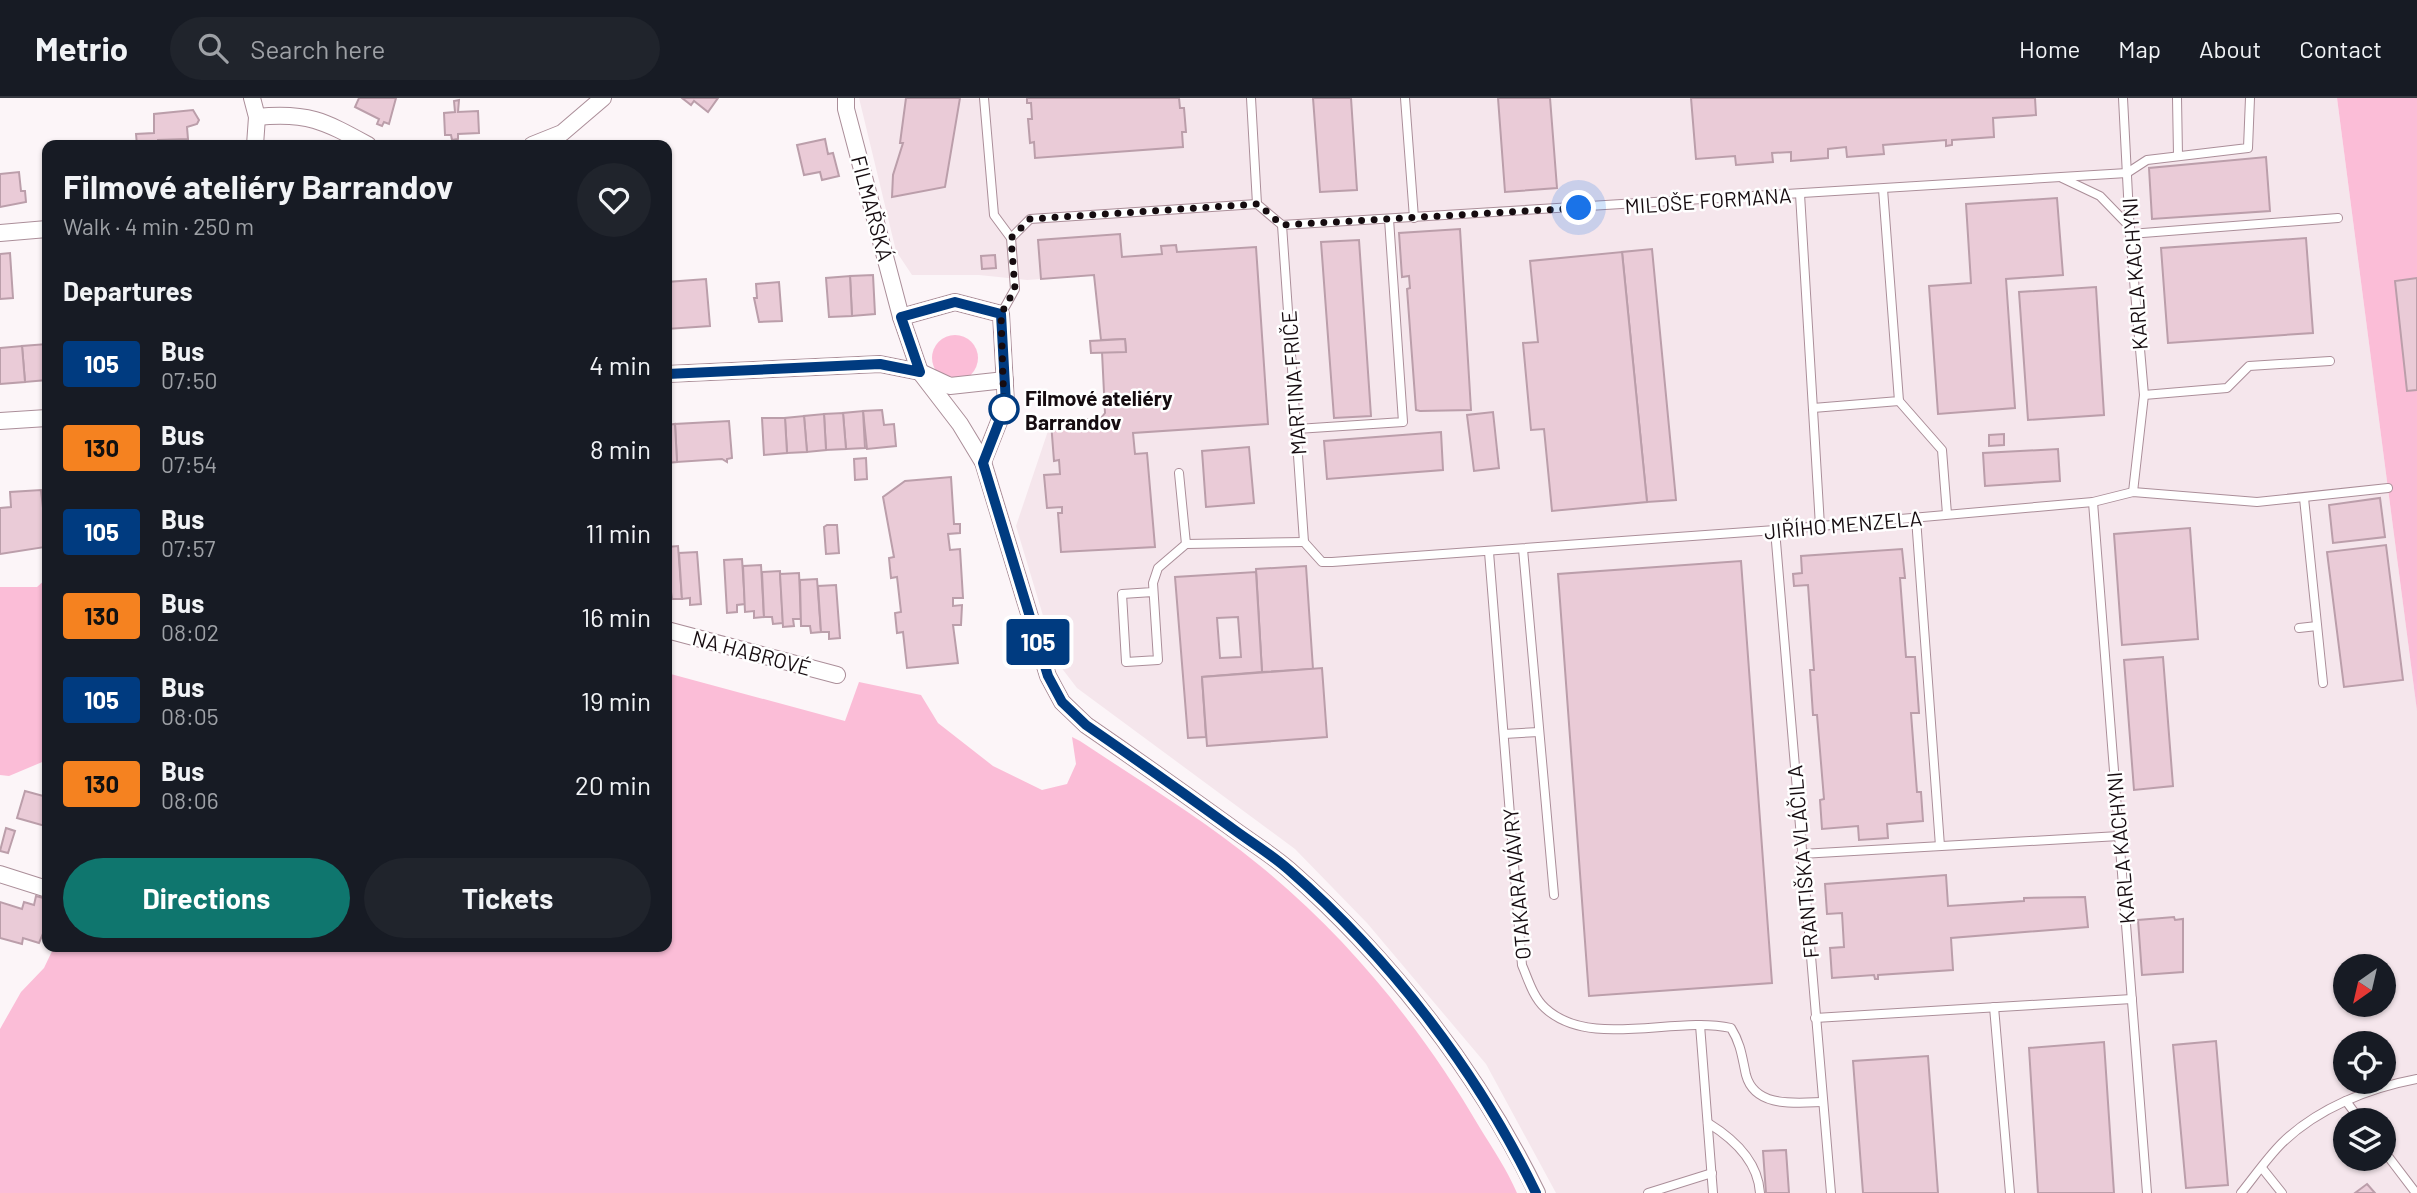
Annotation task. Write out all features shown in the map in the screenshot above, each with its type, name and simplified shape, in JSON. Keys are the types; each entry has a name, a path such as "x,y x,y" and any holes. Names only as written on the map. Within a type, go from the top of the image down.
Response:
{"street":[{"path":"252,98 257,117 255,140"},
{"path":"544,140 562,133 603,98"},
{"name":"FILMAŘSKÁ","path":"846,98 846,108 901,317 920,372 960,424 983,463 1048,676 1062,702 1086,725 1287,869 1343,920 1391,974 1444,1042 1490,1108 1536,1193"},
{"path":"257,117 288,114 323,120 359,140"},
{"path":"0,233 42,229"},
{"path":"901,317 955,302 1001,314 1006,404 983,463"},
{"path":"672,374 880,364 920,372 950,386 1005,380"},
{"path":"0,421 42,418"},
{"name":"NA HABROVÉ","path":"672,631 838,675"},
{"path":"0,874 42,887"}],"lane":[{"path":"984,98 994,215 1011,238 1015,289 1001,314"},
{"path":"1251,98 1258,204"},
{"path":"1405,98 1414,218"},
{"name":"KARLA KACHYNI","path":"2123,98 2130,231 2144,396 2133,492"},
{"path":"2177,98 2178,155"},
{"path":"2127,173 2147,160 2248,148 2250,98"},
{"name":"MILOŠE FORMANA","path":"1282,225 2127,173"},
{"path":"2059,177 2100,197 2130,231 2338,218"},
{"path":"1883,189 1899,401 1942,450 1947,514"},
{"path":"1800,194 1820,526"},
{"path":"1011,238 1030,219 1258,204 1282,225"},
{"path":"1297,429 1403,422 1389,219"},
{"name":"MARTINA FRIČE","path":"1282,225 1304,542"},
{"path":"2144,396 2227,388 2249,366 2329,361"},
{"path":"1813,408 1899,401"},
{"path":"1179,473 1186,544"},
{"name":"JIŘÍHO MENZELA","path":"1304,542 1322,562 1489,552 1916,518 2093,502 2133,492 2257,507 2304,498 2388,488"},
{"path":"2304,498 2323,683"},
{"name":"KARLA KACHYNI","path":"2093,502 2147,1193"},
{"path":"1916,518 1940,846"},
{"name":"FRANTIŠKA VLÁČILA","path":"1775,530 1831,1193"},
{"path":"1153,592 1122,594 1126,662 1158,660 1153,592 1158,568 1186,544 1304,542"},
{"path":"1523,549 1554,895"},
{"name":"OTAKARA VÁVRY","path":"1489,552 1522,965 1538,998 1545,1007 1565,1020 1588,1029 1700,1025 1731,1028 1743,1051 1746,1077 1754,1090 1777,1103 1822,1102"},
{"path":"2299,628 2317,626"},
{"path":"1504,734 1539,732"},
{"path":"1801,854 2119,836"},
{"path":"1815,1018 2132,999"},
{"path":"1994,1007 2010,1193"},
{"path":"1700,1025 1713,1193"},
{"path":"2241,1193 2283,1142 2346,1101 2384,1085 2417,1079"},
{"path":"2346,1101 2351,1108"},
{"path":"1708,1123 1743,1152 1754,1167 1760,1193"},
{"path":"2396,1167 2416,1193"},
{"path":"2262,1168 2282,1193"},
{"path":"1648,1193 1712,1173"}],"shaded area":[{"path":"859,98 2337,98 2417,711 2417,1193 1556,1193 1486,1064 1367,923 1295,849 1077,688 1057,662 1016,526 1051,422 1101,418 1105,413 1102,353 1091,353 1090,345 1090,341 1101,340 1097,280 1093,275 1027,280 979,275 912,275 896,251"},
{"path":"2337,98 2417,98 2417,278 2395,281 2407,390 2417,390 2417,711"},
{"path":"955,335 971,342 978,358 971,374 955,381 939,374 932,358 939,342"},
{"path":"42,582 42,762 9,776 0,775 0,587 37,587"},
{"path":"672,674 845,721 859,682 921,695 938,723 993,766 1042,790 1067,784 1076,764 1072,737 1238,848 1292,893 1382,987 1458,1092 1517,1193 0,1193 0,1029 21,992 44,968 52,952 672,952"}],"building":[{"path":"359,98 396,98 389,124 377,124 379,119 355,107"},
{"path":"682,98 718,98 708,112 694,101 691,105"},
{"path":"906,98 960,98 945,187 892,197 893,175 903,143 900,143"},
{"path":"1027,98 1179,98 1180,108 1184,108 1186,132 1182,132 1183,147 1035,158 1034,142 1030,143 1028,119 1032,119 1031,103 1027,103"},
{"path":"1313,98 1351,98 1357,190 1320,192"},
{"path":"1498,98 1550,98 1557,188 1505,192"},
{"path":"1691,98 2035,98 2036,115 1993,118 1994,137 1952,140 1952,145 1946,146 1946,140 1883,145 1884,154 1847,157 1846,147 1828,149 1828,158 1791,161 1791,152 1772,153 1773,162 1736,165 1735,156 1696,159"},
{"path":"459,100 458,112 478,111 479,133 458,134 458,139 452,140 451,135 445,135 444,113 455,112 454,101"},
{"path":"193,110 199,120 197,124 187,127 188,139 137,140 136,134 154,133 154,114"},
{"path":"825,139 828,154 833,153 839,176 822,180 820,172 804,175 797,145"},
{"path":"2266,157 2270,211 2152,219 2149,168"},
{"path":"19,172 21,191 25,191 26,202 0,207 0,174"},
{"path":"2057,198 2063,275 2006,279 2015,408 1938,414 1929,286 1971,283 1966,204"},
{"path":"1460,229 1471,410 1420,411 1416,410 1407,289 1410,288 1409,276 1402,277 1399,233"},
{"path":"1120,234 1122,257 1162,254 1161,246 1176,245 1177,252 1256,247 1268,424 1133,433 1135,454 1147,453 1155,547 1061,552 1058,513 1062,513 1062,507 1047,508 1044,475 1060,474 1059,460 1054,461 1051,422 1101,418 1105,413 1102,352 1126,352 1125,339 1101,340 1094,275 1041,279 1038,240"},
{"path":"2306,238 2313,333 2168,343 2161,248"},
{"path":"1359,240 1371,416 1334,418 1321,242"},
{"path":"1652,249 1676,500 1647,502 1622,252"},
{"path":"1622,252 1647,502 1552,511 1544,429 1531,430 1523,343 1538,342 1530,261"},
{"path":"10,253 13,298 0,299 0,254"},
{"path":"995,255 996,268 982,269 981,256"},
{"path":"873,275 875,314 852,316 850,276"},
{"path":"850,276 852,316 829,317 826,278"},
{"path":"2417,278 2417,390 2407,391 2395,281"},
{"path":"706,279 710,326 672,329 672,282"},
{"path":"779,282 782,321 759,322 754,298 757,298 756,284"},
{"path":"2096,287 2104,415 2028,420 2019,292"},
{"path":"1125,339 1126,352 1091,353 1090,341"},
{"path":"42,344 42,380 25,382 22,346"},
{"path":"22,346 25,382 0,384 0,348"},
{"path":"882,410 884,425 894,424 896,446 867,449 863,411"},
{"path":"863,411 865,448 846,449 843,413"},
{"path":"1493,412 1499,468 1474,471 1467,415"},
{"path":"843,413 846,449 826,450 824,414"},
{"path":"824,414 826,450 807,452 804,416"},
{"path":"804,416 807,452 787,453 785,418"},
{"path":"762,418 785,418 787,453 764,455"},
{"path":"729,421 732,458 727,459 727,462 722,459 677,462 675,424"},
{"path":"672,424 675,424 677,462 672,462"},
{"path":"1441,432 1443,470 1327,479 1324,441"},
{"path":"2004,434 2004,445 1989,446 1989,435"},
{"path":"1249,447 1254,503 1206,507 1202,451"},
{"path":"2058,449 2060,481 1985,486 1983,453"},
{"path":"866,458 867,479 855,480 854,459"},
{"path":"951,477 954,524 960,524 960,533 948,534 950,550 960,549 963,598 953,598 953,606 962,605 961,625 953,625 958,663 907,668 903,632 897,633 895,613 901,612 897,577 891,578 889,558 894,557 883,497 905,481"},
{"path":"41,490 42,547 0,554 0,508 11,507 10,492"},
{"path":"2380,498 2385,537 2333,543 2329,505"},
{"path":"837,525 839,553 826,554 824,527"},
{"path":"2190,528 2198,639 2122,645 2114,534"},
{"path":"2386,545 2403,680 2344,687 2327,552"},
{"path":"678,546 682,599 672,599 672,547"},
{"path":"1902,549 1905,578 1900,578 1906,657 1915,657 1919,713 1911,713 1917,792 1921,792 1923,821 1887,824 1888,838 1859,840 1858,826 1822,829 1820,800 1824,799 1817,715 1813,715 1810,670 1814,670 1808,585 1794,586 1793,574 1802,573 1801,556"},
{"path":"697,552 701,604 690,605 690,598 682,599 679,553"},
{"path":"742,559 745,604 737,605 737,612 727,613 724,560"},
{"path":"1741,561 1772,983 1589,996 1558,574"},
{"path":"761,565 764,617 754,618 754,611 745,612 743,566"},
{"path":"1306,566 1313,669 1262,672 1256,569"},
{"path":"780,571 783,623 773,624 772,617 764,617 762,572"},
{"path":"1256,572 1262,672 1202,677 1206,737 1188,738 1175,577","holes":["1238,617 1241,657 1220,658 1217,618"]},
{"path":"799,573 801,619 793,619 794,626 783,627 780,574"},
{"path":"817,579 821,632 811,633 810,626 801,626 800,580"},
{"path":"836,585 840,638 829,639 829,632 821,632 818,586"},
{"path":"2163,657 2173,786 2134,790 2124,660"},
{"path":"1322,668 1327,737 1207,746 1202,677"},
{"path":"25,791 42,796 42,825 17,818"},
{"path":"6,828 15,831 8,853 0,851"},
{"path":"1946,875 1948,906 2024,901 2024,898 2085,897 2088,927 1951,938 1953,970 1878,975 1878,979 1875,979 1874,975 1832,978 1830,948 1844,947 1842,913 1827,914 1825,884"},
{"path":"36,896 42,898 42,936 39,943 23,938 22,944 0,938 0,902 22,909 24,902 34,905"},
{"path":"2174,917 2175,920 2183,919 2183,972 2142,975 2138,920"},
{"path":"2216,1041 2228,1185 2186,1188 2173,1045"},
{"path":"2104,1042 2114,1193 2038,1193 2029,1048"},
{"path":"1928,1056 1938,1193 1863,1193 1853,1061"},
{"path":"1786,1150 1789,1193 1766,1193 1763,1151"},
{"path":"2367,1184 2375,1193 2355,1193"}],"bus line":[{"name":"105","path":"672,374 880,364 920,372 901,317 955,302 1001,314 1006,404 983,463 1048,676 1062,702 1086,725 1287,869 1343,920 1391,974 1444,1042 1490,1108 1536,1193"}],"place":[{"name":"Filmové ateliéry Barrandov","path":"1004,409"}],"route":[{"path":"1004,409 1006,404 1001,314 1015,289 1011,238 1030,219 1258,204 1282,225 1579,208"}]}
